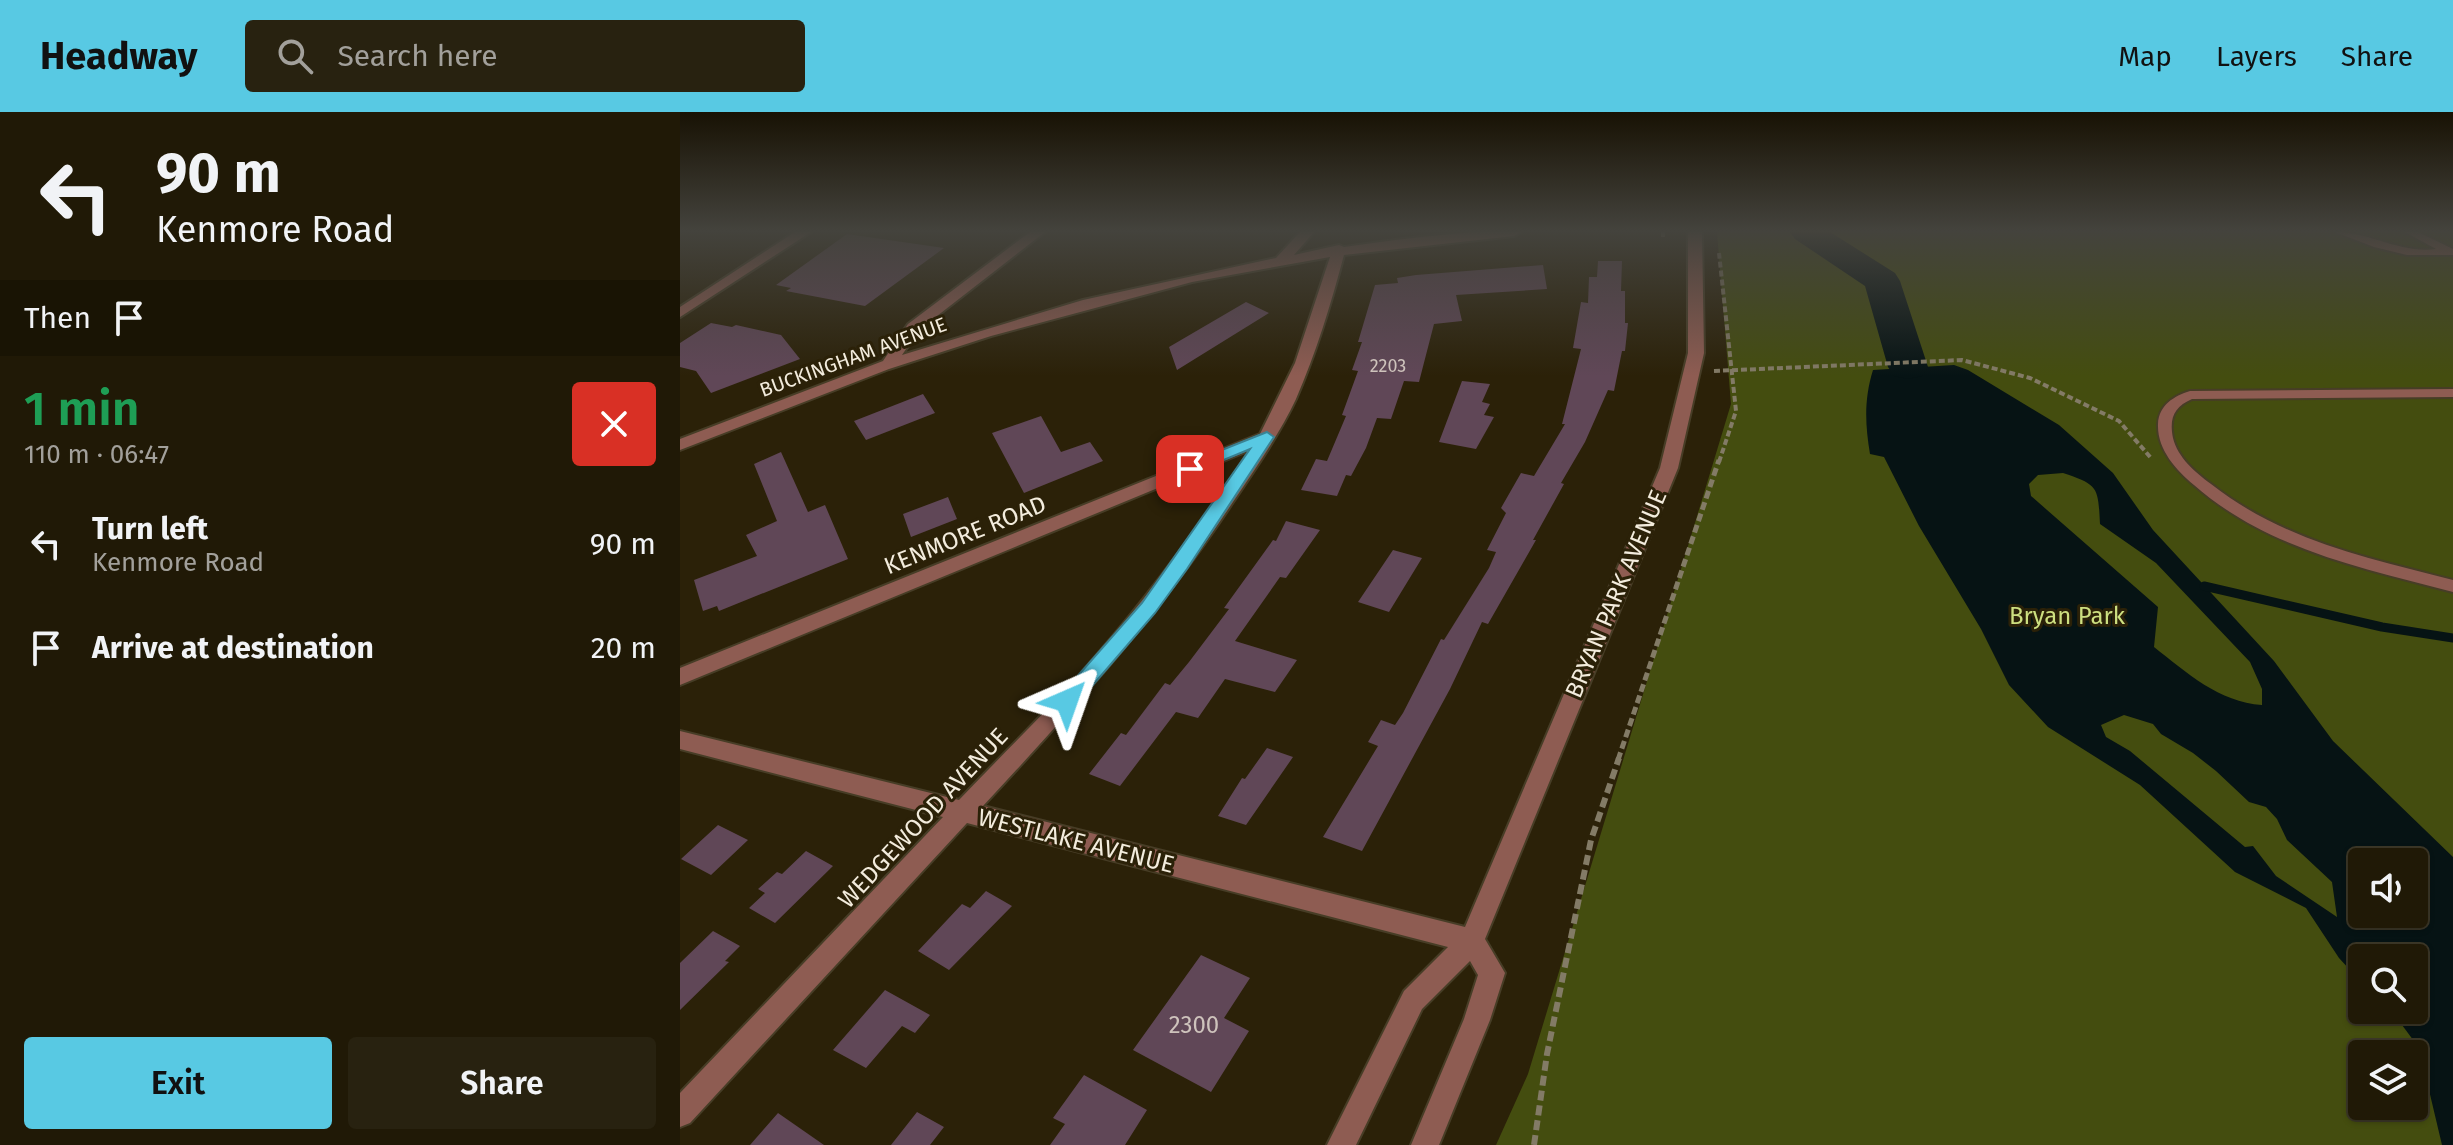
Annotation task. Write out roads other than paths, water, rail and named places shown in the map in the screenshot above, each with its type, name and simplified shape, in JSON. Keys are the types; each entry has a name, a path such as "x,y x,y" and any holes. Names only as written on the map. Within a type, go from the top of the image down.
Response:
{"street":[{"path":"680,313 730,280"},
{"path":"890,362 913,327 975,280"},
{"name":"BUCKINGHAM AVENUE","path":"680,445 890,362 1068,307 1186,280"},
{"name":"WEDGEWOOD AVENUE","path":"680,1113 1088,679 1148,608 1198,543 1267,437 1286,402 1319,323 1331,280"},
{"name":"BRYAN PARK AVENUE","path":"1341,1145 1413,1000 1472,941 1669,468 1696,353 1695,280"},
{"name":"KENMORE ROAD","path":"680,677 1267,437"},
{"name":"WESTLAKE AVENUE","path":"680,740 1472,941"},
{"path":"1425,1145 1477,1020 1492,973 1472,941"}],"lane":[{"path":"2453,393 2190,395 2173,401 2166,410 2164,427 2168,446 2181,467 2251,522 2303,545 2453,586"}],"waterway":[{"path":"1881,280 1908,367"},
{"path":"2204,586 2382,627 2453,638"}],"park label":[{"name":"Bryan Park","path":"2067,616"}]}
